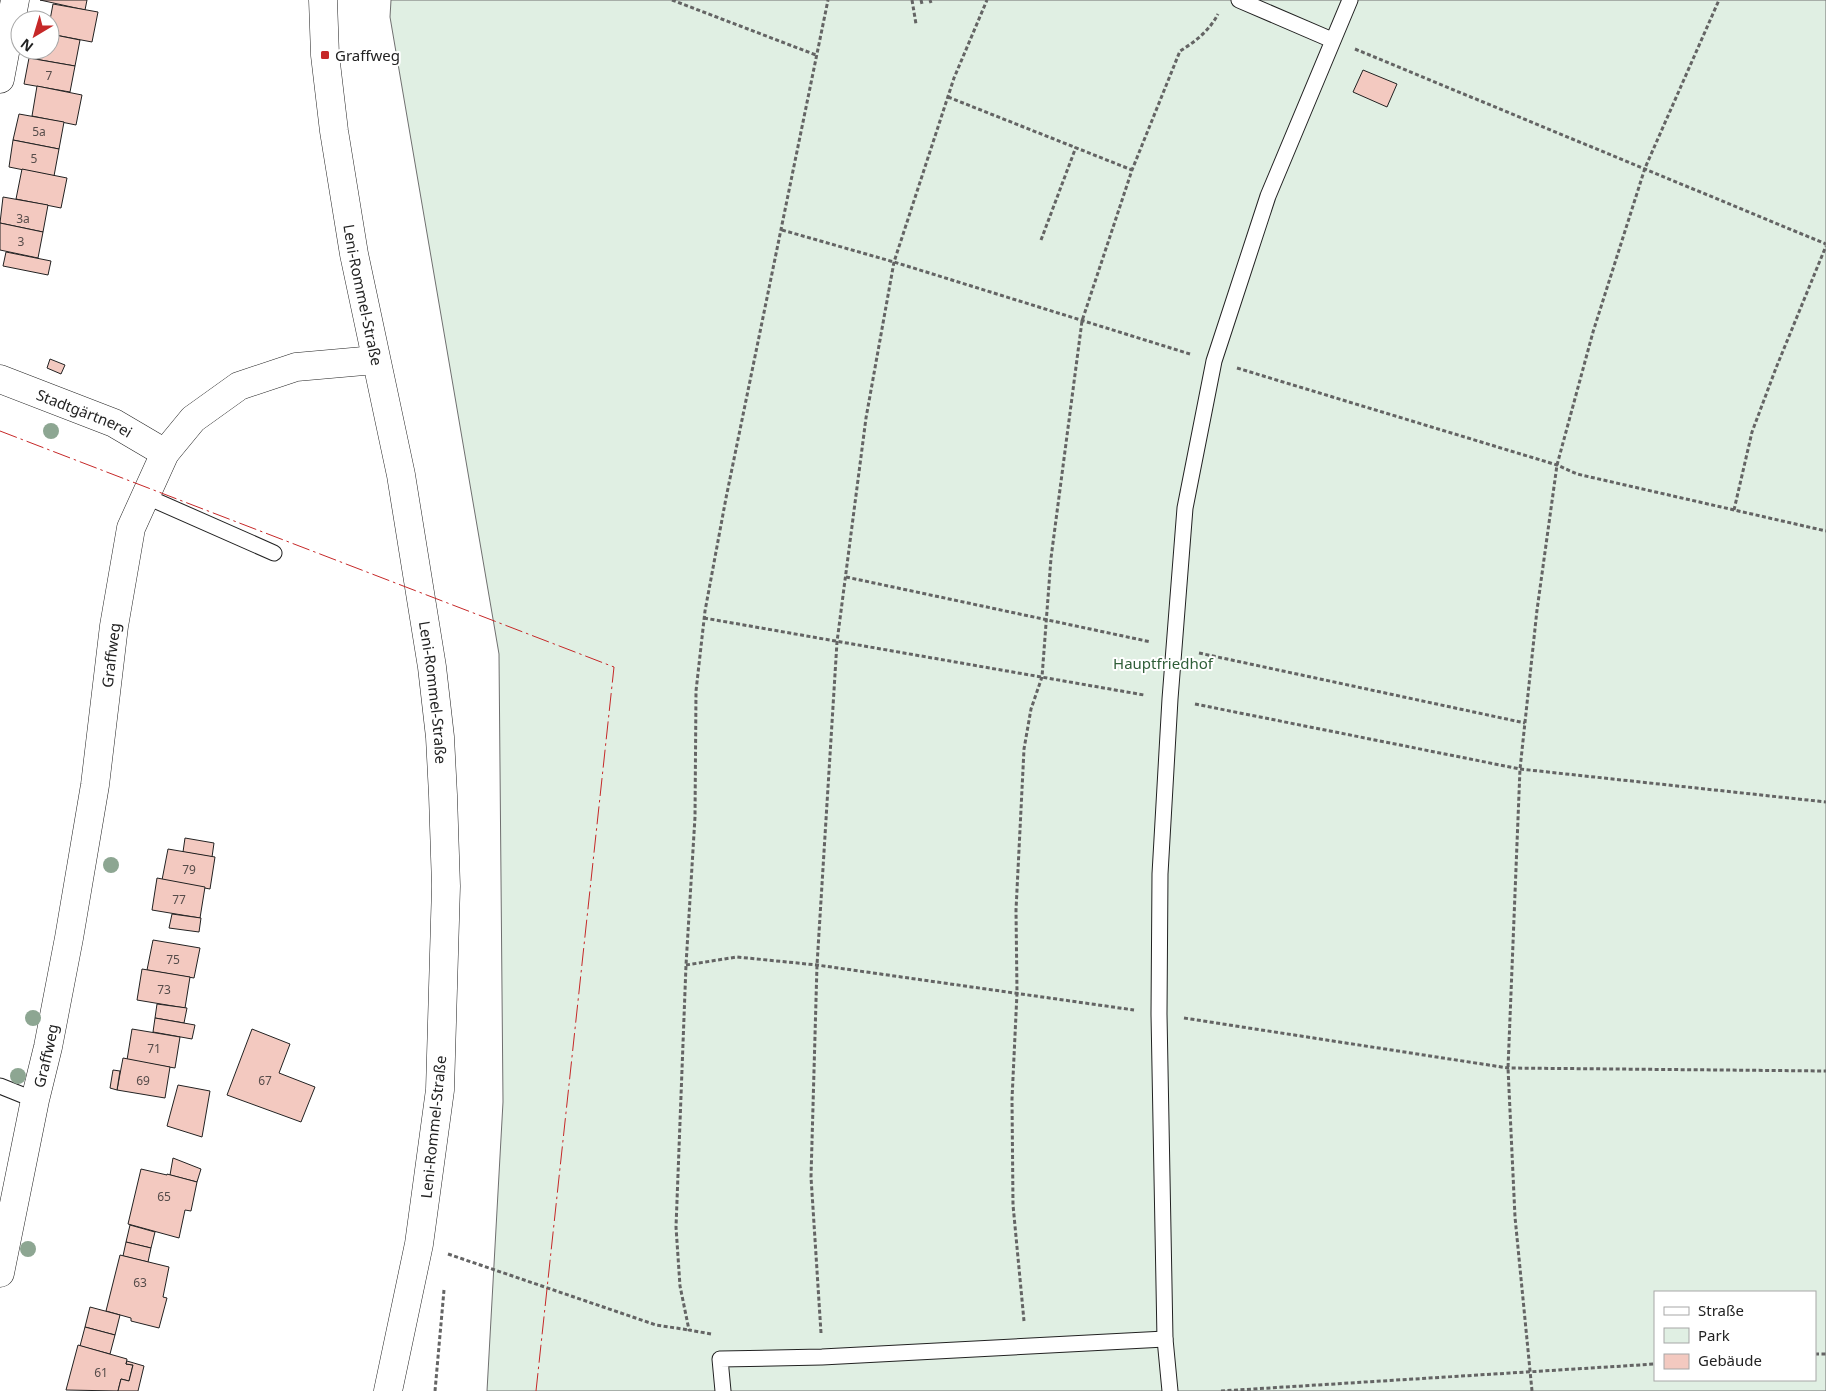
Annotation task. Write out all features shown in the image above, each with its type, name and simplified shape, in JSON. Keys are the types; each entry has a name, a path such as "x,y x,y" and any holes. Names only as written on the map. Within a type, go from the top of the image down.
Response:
{"main road":[{"path":"0,79 15,0"},
{"name":"Leni-Rommel-Straße","path":"323,0 325,55 334,131 354,254 375,360 401,475 432,667 440,737 446,886 440,1090 419,1244 388,1391"},
{"name":"Graffweg","path":"0,1272 35,1100 48,1047 96,785 114,626 131,528 165,453 193,419 240,386 296,367 375,360"},
{"name":"Stadtgärtnerei","path":"0,379 114,423 165,453"}],"lane":[{"path":"1239,0 1332,40"},
{"path":"1170,1391 1165,1339 1159,1014 1160,874 1170,699 1185,508 1214,361 1268,196 1350,0"},
{"path":"145,496 274,553"},
{"name":"Graffweg","path":"0,1086 35,1100"},
{"path":"723,1391 720,1360 822,1357 1165,1339"}],"path":[{"path":"672,0 816,55"},
{"path":"689,1330 680,1286 676,1227 686,965 694,817 696,691 704,618 728,489 828,0"},
{"path":"912,0 916,24"},
{"path":"822,1357 811,1177 817,965 837,642 866,418 894,262 948,97 986,0"},
{"path":"1532,1391 1515,1217 1508,1068 1520,769 1537,610 1558,465 1593,332 1645,168 1719,0"},
{"path":"1026,1346 1013,1205 1012,1099 1017,993 1016,910 1024,749 1031,709 1042,677 1051,558 1082,321 1132,170 1180,51 1192,43 1214,22 1219,12"},
{"path":"1332,40 1645,168 1826,245 1752,432 1734,510"},
{"path":"948,97 1132,170"},
{"path":"1041,240 1076,147"},
{"path":"782,230 894,262 1558,465 1577,474 1826,531"},
{"path":"704,618 1170,699 1520,769 1826,802"},
{"path":"686,965 737,957 817,965 1159,1014 1508,1068 1826,1071"},
{"path":"446,1263 447,1253 656,1325 717,1336 720,1360"},
{"path":"435,1391 444,1283"},
{"path":"1221,1391 1654,1364"}],"green space":[{"name":"Hauptfriedhof","path":"391,0 1826,0 1826,1391 487,1391 503,1102 499,654 390,17"}],"building":[{"path":"40,0 87,0 85,10"},
{"path":"53,4 98,12 92,42 60,36 60,10 52,10"},
{"path":"60,36 80,40 75,66 40,60 60,60"},
{"path":"29,60 40,60 75,66 70,92 24,84"},
{"path":"1363,70 1397,84 1387,107 1353,92"},
{"path":"37,86 82,95 76,125 32,116"},
{"path":"19,114 64,122 59,149 13,140"},
{"path":"13,140 59,149 54,176 9,167"},
{"path":"22,169 67,178 61,208 16,199"},
{"path":"3,197 48,205 43,232 0,223"},
{"path":"0,223 43,232 38,258 0,250"},
{"path":"6,252 51,261 48,275 3,266"},
{"path":"50,359 65,365 61,374 47,368"},
{"path":"185,838 214,843 212,857 183,852"},
{"path":"168,849 215,857 210,889 162,880"},
{"path":"157,878 205,887 200,918 152,910"},
{"path":"172,914 201,918 199,932 169,928"},
{"path":"153,940 200,948 194,978 147,970"},
{"path":"142,969 190,977 185,1008 137,1000"},
{"path":"157,1004 187,1008 184,1023 155,1018"},
{"path":"155,1018 195,1025 192,1039 153,1032"},
{"path":"132,1029 180,1037 175,1068 127,1060"},
{"path":"252,1029 290,1044 279,1073 315,1087 301,1122 227,1095"},
{"path":"123,1058 170,1067 165,1098 117,1090"},
{"path":"113,1070 120,1071 117,1090 110,1088"},
{"path":"178,1085 210,1091 202,1137 167,1126"},
{"path":"173,1158 201,1169 197,1182 170,1175"},
{"path":"141,1169 197,1182 191,1211 185,1210 179,1238 128,1224"},
{"path":"130,1225 155,1232 151,1248 126,1242"},
{"path":"126,1242 151,1248 148,1262 123,1256"},
{"path":"120,1255 169,1267 163,1297 167,1298 159,1328 131,1321 131,1318 106,1311"},
{"path":"90,1307 120,1315 115,1335 85,1327"},
{"path":"85,1327 115,1335 110,1354 80,1346"},
{"path":"78,1345 127,1359 126,1364 133,1365 129,1381 121,1379 118,1391 66,1390"},
{"path":"127,1361 144,1366 138,1391 118,1391 121,1379 129,1381 133,1365 126,1364"}],"power":[{"path":"0,431 614,667 536,1391"}],"place":[{"name":"Graffweg","path":"325,55"}]}
